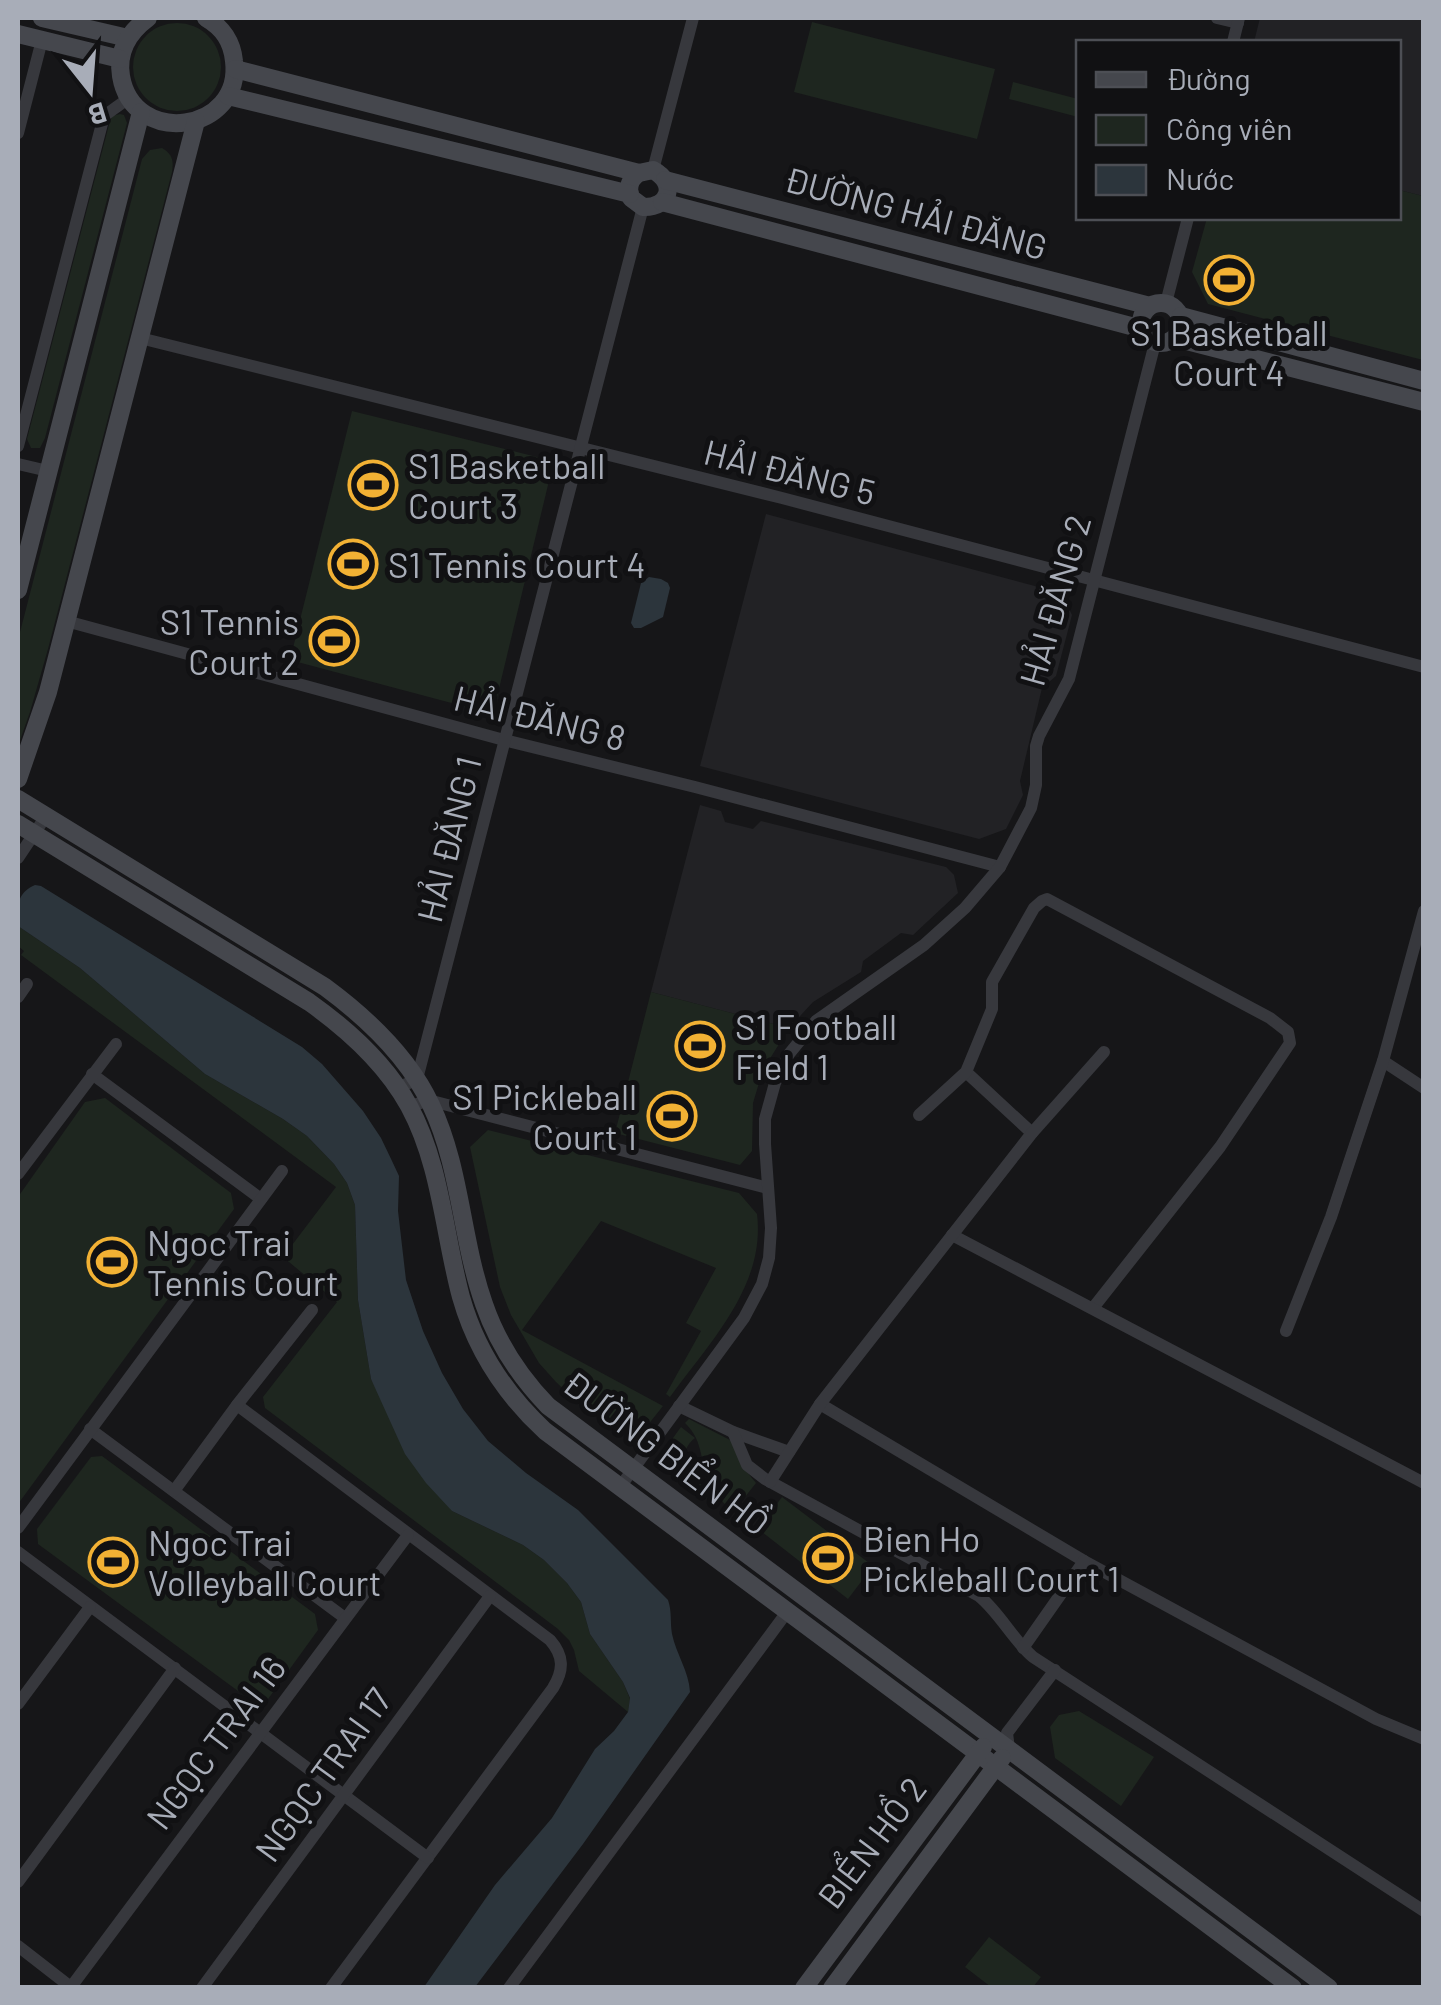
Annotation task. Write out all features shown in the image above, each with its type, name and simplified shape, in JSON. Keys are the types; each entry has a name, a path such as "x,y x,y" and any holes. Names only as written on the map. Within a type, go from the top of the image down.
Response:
{"street":[{"path":"42,18 128,38"},
{"path":"148,18 128,38 120,59 122,85 135,105 162,122 177,124 206,117 228,96 235,68 234,53 216,20"},
{"path":"652,174 693,18"},
{"path":"1217,18 1238,20"},
{"path":"18,34 120,59"},
{"path":"18,133 42,40"},
{"name":"ĐƯỜNG HẢI ĐĂNG","path":"235,68 1166,308 1424,381"},
{"path":"228,96 654,207 662,202 668,189 652,174"},
{"path":"18,446 104,116 135,105"},
{"path":"18,590 135,105"},
{"path":"18,780 48,692 196,121"},
{"path":"636,201 631,180 652,174"},
{"name":"HẢI ĐĂNG 1","path":"417,1080 580,449 636,201"},
{"name":"ĐƯỜNG HẢI ĐĂNG","path":"662,202 1149,336"},
{"path":"1166,308 1141,320 1149,336 1167,343 1181,329 1166,308 1188,220"},
{"name":"HẢI ĐĂNG 2","path":"620,1487 744,1318 762,1284 770,1245 764,1144 768,1107 779,1072 794,1046 829,1011 936,936 966,908 1000,867 1034,800 1036,746 1069,679 1149,336"},
{"name":"HẢI ĐĂNG 5","path":"140,338 782,498 1424,667"},
{"path":"1175,338 1424,402"},
{"path":"18,464 48,472"},
{"name":"HẢI ĐĂNG 8","path":"66,621 504,740 1000,867"},
{"name":"ĐƯỜNG BIỂN HỒ","path":"18,799 325,987 389,1044 428,1100 449,1154 480,1294 494,1329 532,1390 548,1406 1002,1740 1329,1988"},
{"path":"18,858 46,816"},
{"name":"ĐƯỜNG BIỂN HỒ","path":"18,824 319,1009 363,1048 398,1088 410,1107 432,1166 464,1307 489,1364 536,1423 1292,1988"},
{"path":"919,1116 966,1072 992,1009 992,982 1034,908 1048,899 1282,1025 1290,1042 1220,1147 1093,1308"},
{"path":"1286,1331 1331,1217 1383,1061 1424,911"},
{"path":"18,997 27,984"},
{"path":"18,1174 116,1044"},
{"path":"770,1482 820,1404 952,1234 1032,1133 1104,1052"},
{"path":"1383,1061 1424,1088"},
{"path":"966,1072 1032,1133"},
{"path":"92,1074 261,1199"},
{"path":"398,1088 417,1080"},
{"path":"410,1107 428,1100 768,1188"},
{"path":"18,1528 282,1171"},
{"path":"952,1234 1424,1483"},
{"path":"174,1491 312,1310"},
{"path":"820,1404 1084,1561 1376,1720 1424,1740"},
{"path":"237,1406 550,1640 561,1655 562,1667 553,1688 331,1988"},
{"path":"680,1406 733,1432 790,1452"},
{"path":"90,1429 345,1618"},
{"path":"733,1432 747,1465 770,1482 979,1596 1023,1648 1054,1670 1424,1910"},
{"name":"NGỌC TRAI 16","path":"72,1987 408,1535"},
{"path":"18,1552 428,1858"},
{"path":"1023,1648 1084,1561"},
{"name":"NGỌC TRAI 17","path":"202,1988 490,1596"},
{"path":"18,1704 90,1607"},
{"path":"508,1988 787,1612"},
{"path":"18,1882 175,1668"},
{"path":"1002,1740 1054,1670"},
{"name":"BIỂN HỒ 2","path":"804,1988 978,1754 1002,1740"},
{"name":"BIỂN HỒ 2","path":"832,1988 996,1767 1002,1740"},
{"path":"18,1946 72,1987"}],"shaded area":[{"path":"1260,18 1423,18 1423,196 1401,190 1401,40 1254,40"},
{"path":"766,514 1061,593 1072,615 1056,676 1042,688 1020,781 1023,795 1006,829 979,839 700,766"},
{"path":"700,805 721,811 725,822 753,829 761,821 946,867 954,875 958,893 913,935 901,933 863,961 861,972 813,1002 789,1028 651,992"}],"green space":[{"path":"812,22 995,69 977,139 794,92"},
{"path":"177,23 208,36 221,67 208,98 177,111 146,98 133,67 146,36"},
{"path":"1013,82 1076,98 1076,116 1009,99"},
{"path":"120,114 127,123 45,438 40,448 31,448 27,439 110,121"},
{"path":"162,148 172,158 172,172 48,649 18,746 18,640 142,159 150,150"},
{"path":"1401,190 1423,196 1423,360 1208,304 1192,272 1206,220 1401,220"},
{"path":"352,411 541,458 548,485 497,697 474,709 290,660"},
{"path":"18,926 80,968 205,1074 307,1136 334,1164 355,1205 358,1300 371,1379 452,1511 523,1545 567,1583 581,1602 590,1634 623,1682 630,1699 628,1712 579,1671 569,1640 558,1629 265,1408 263,1397 337,1302 283,1257 336,1187 21,955 24,951 18,946"},
{"path":"651,992 789,1028 759,1083 753,1103 752,1151 740,1165 615,1133"},
{"path":"105,1098 231,1193 234,1209 18,1504 18,1197 85,1102"},
{"path":"488,1130 739,1193 757,1214 753,1265 744,1289 717,1334 670,1397 666,1394 701,1331 686,1323 716,1268 601,1221 522,1330 663,1406 643,1431 618,1433 574,1399 539,1363 511,1315 500,1287 470,1147"},
{"path":"689,1419 732,1441 742,1466 756,1483 733,1512 711,1485 696,1438 685,1423"},
{"path":"681,1427 695,1438 686,1450 686,1465 706,1482 717,1506 667,1465 668,1448"},
{"path":"102,1456 315,1614 318,1630 268,1699 253,1702 38,1544 37,1529 91,1457"},
{"name":"Bien Ho Pickleball Court 1","path":"782,1497 873,1566 848,1599 758,1529"},
{"path":"1079,1711 1154,1757 1121,1806 1055,1758 1050,1727 1059,1715"},
{"path":"989,1937 1041,1977 1033,1987 991,1987 965,1967"}],"water":[{"path":"649,577 661,579 670,588 663,617 634,628 631,623 641,583"},
{"path":"35,885 302,1047 322,1064 363,1111 399,1176 398,1211 406,1280 423,1331 463,1409 488,1441 578,1510 668,1600 672,1634 690,1692 583,1844 475,1987 424,1987 495,1885 552,1818 595,1749 628,1712 630,1698 590,1634 581,1602 567,1583 523,1545 452,1511 405,1454 371,1379 358,1300 355,1205 334,1164 307,1136 205,1074 80,968 18,926 21,897"}],"place":[{"name":"S1 Basketball Court 4","path":"1229,280"},
{"name":"S1 Basketball Court 3","path":"373,485"},
{"name":"S1 Tennis Court 4","path":"353,564"},
{"name":"S1 Tennis Court 2","path":"334,641"},
{"name":"S1 Football Field 1","path":"700,1046"},
{"name":"S1 Pickleball Court 1","path":"672,1116"},
{"name":"Ngoc Trai Tennis Court","path":"112,1262"},
{"name":"Bien Ho Pickleball Court 1","path":"828,1558"},
{"name":"Ngoc Trai Volleyball Court","path":"113,1562"}]}
